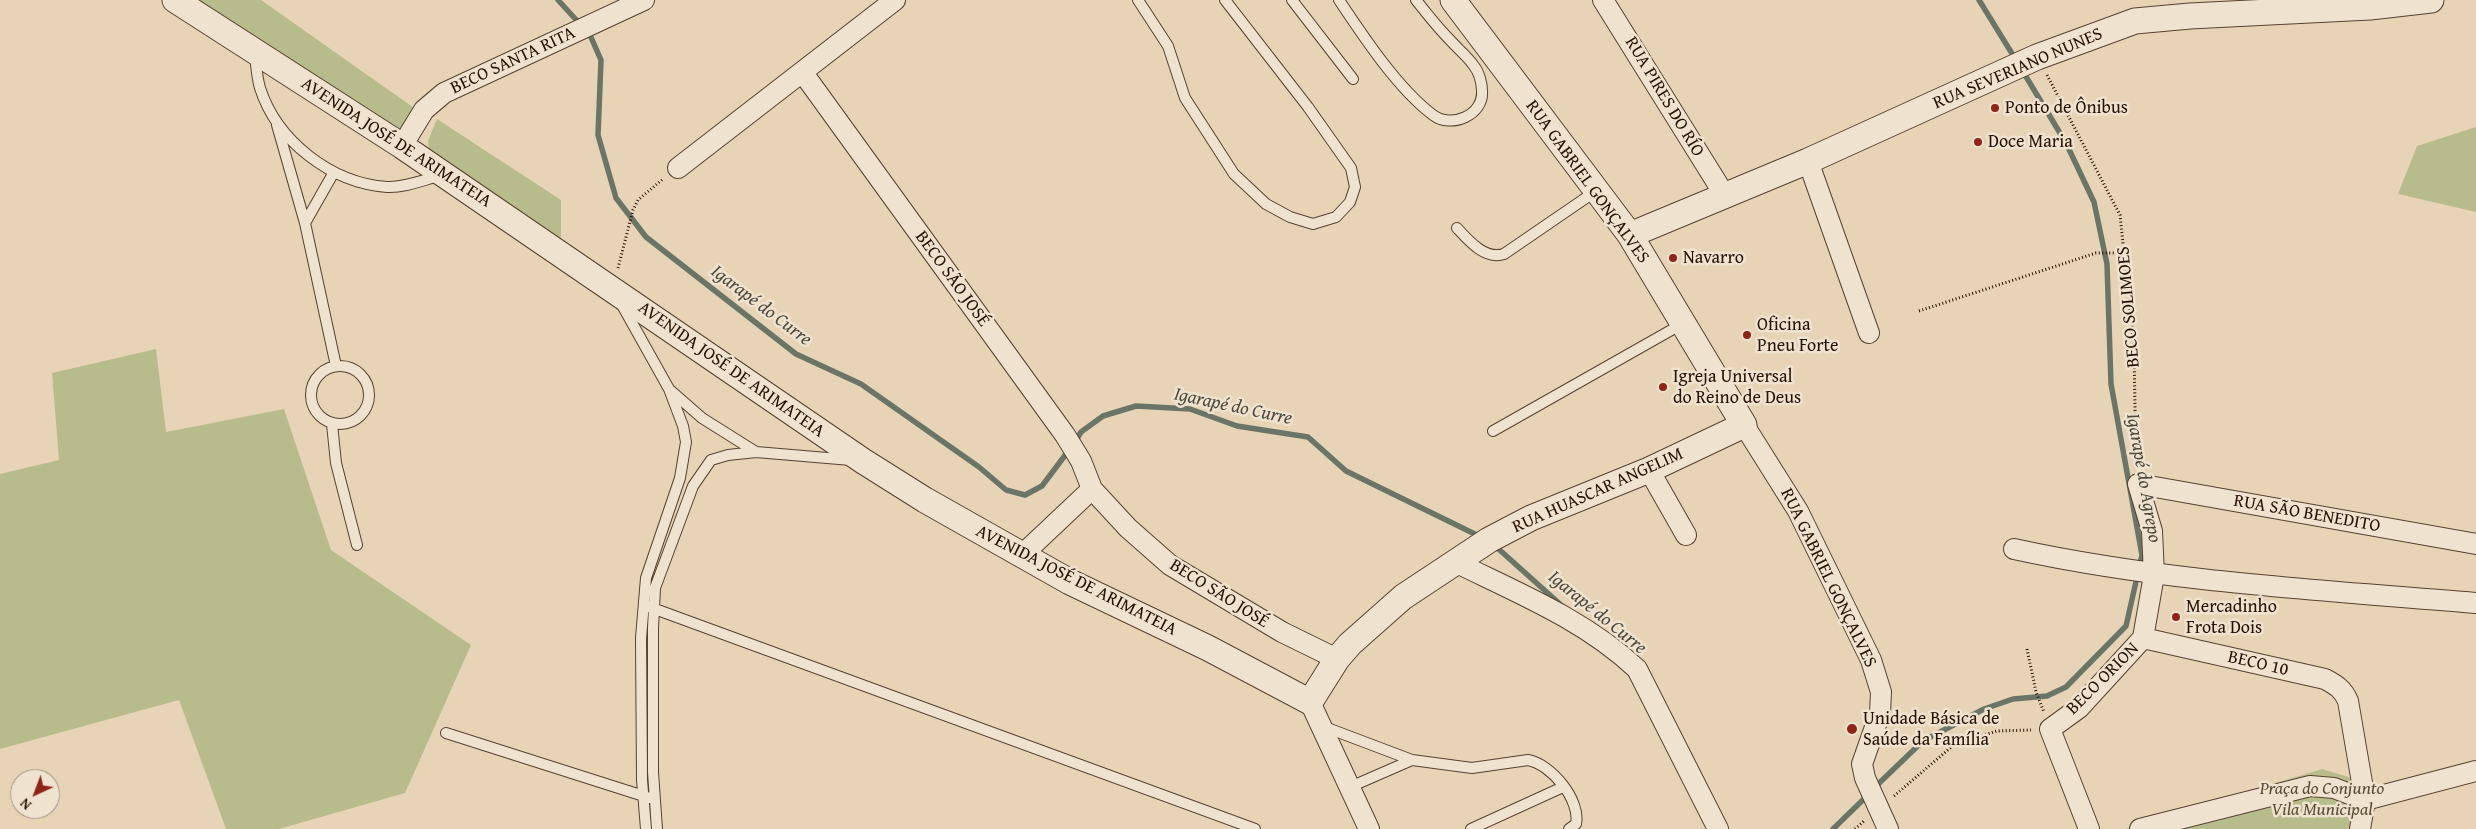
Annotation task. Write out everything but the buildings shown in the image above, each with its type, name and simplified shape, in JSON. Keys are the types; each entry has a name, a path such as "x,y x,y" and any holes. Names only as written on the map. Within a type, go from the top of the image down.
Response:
{"street":[{"name":"AVENIDA JOSÉ DE ARIMATEIA","path":"175,0 445,174 863,461 925,500 1070,582 1208,648 1310,702"},
{"name":"BECO SANTA RITA","path":"402,146 424,110 444,93 644,0"},
{"path":"678,168 895,0"},
{"name":"RUA GABRIEL GONÇALVES","path":"1453,0 1630,235 1682,324 1798,511 1871,660 1881,692 1877,725 1864,752 1862,764 1865,778 1888,829"},
{"name":"RUA PIRES DO RÍO","path":"1603,0 1724,194"},
{"name":"RUA SEVERIANO NUNES","path":"1630,235 1724,194 1808,161 2034,59 2135,22 2190,16 2370,7 2431,0"},
{"name":"BECO SÃO JOSÉ","path":"803,73 1065,435 1081,460 1092,490 1128,528 1170,565 1282,632 1337,659"},
{"path":"1808,161 1869,334"},
{"name":"RUA HUASCAR ANGELIM","path":"1310,702 1337,659 1350,644 1402,597 1488,540 1531,518 1649,470 1744,425"},
{"path":"1649,470 1686,535"},
{"path":"2138,484 2152,531 2154,575"},
{"name":"RUA SÃO BENEDITO","path":"2138,484 2476,544"},
{"path":"1022,555 1092,490"},
{"path":"2014,549 2084,564 2154,575 2476,603"},
{"path":"1455,562 1566,615 1637,668 1718,829"},
{"name":"BECO ORION","path":"2089,829 2050,729 2079,708 2143,638 2154,575"},
{"name":"BECO 10","path":"2143,638 2324,679 2344,692 2365,800"},
{"path":"1310,702 1369,829"},
{"path":"2140,829 2310,786 2334,788 2365,800 2476,772"},
{"path":"2360,829 2365,800"}],"lane":[{"path":"1131,0 1138,0 1168,46 1185,98 1234,174 1266,204 1290,217 1313,224 1336,217 1350,202 1355,186 1351,168 1308,107 1225,0"},
{"path":"1292,0 1353,79"},
{"path":"1339,0 1406,90 1433,116 1444,122 1458,121 1477,108 1482,92 1481,80 1475,66 1434,23 1416,0"},
{"path":"254,51 260,88 277,123 305,223 336,366"},
{"path":"277,123 302,152 334,172 387,187 408,184 445,174"},
{"path":"305,223 334,172"},
{"path":"1457,228 1488,254 1498,256 1504,254 1596,191"},
{"path":"613,288 669,389 683,426 686,447 678,485 646,578 649,606 653,772 646,829"},
{"path":"1493,431 1682,324"},
{"path":"336,366 348,366 366,380 369,397 363,413 355,421 344,425 332,424 322,419 314,410 311,393 316,377 325,369 336,366"},
{"path":"669,389 702,418 756,452"},
{"path":"332,424 336,463 357,546"},
{"path":"649,606 658,576 693,486 706,465 717,457 756,452 863,461"},
{"path":"649,606 1255,829"},
{"path":"1321,726 1412,760 1467,768 1528,760 1538,762 1549,768 1574,804 1578,815 1576,824 1569,829"},
{"path":"446,733 650,798"},
{"path":"1350,787 1412,760"},
{"path":"1471,829 1563,787"},
{"path":"650,798 657,829"}],"path":[{"name":"BECO SOLIMOES","path":"2034,59 2120,215 2134,347 2135,463 2138,484"},
{"path":"613,288 633,210 638,200 678,168"},
{"path":"1919,311 2096,253 2124,253"},
{"path":"2027,649 2036,692"},
{"path":"1855,829 1877,805 1956,744 1997,731 2050,729"}],"green space":[{"path":"186,0 261,0 417,110 399,138"},
{"path":"437,119 561,200 561,241 429,152 428,141"},
{"path":"2476,127 2476,212 2398,194 2417,146"},
{"path":"156,349 166,432 284,409 331,550 471,645 405,793 279,829 226,829 179,700 0,749 0,474 59,460 52,373"},
{"name":"Praça do Conjunto Vila Municipal","path":"2322,769 2368,783 2354,829 2125,829"}],"waterway":[{"name":"Igarapé do Curre","path":"558,0 590,35 601,60 598,135 616,198 646,237 796,354 861,384 979,467 1006,490 1025,495 1042,486 1069,450"},
{"name":"Igarapé do Agrepo","path":"1979,0 2016,60"},
{"name":"Igarapé do Agrepo","path":"1874,788 1923,741 1984,709 2013,699 2047,696 2066,687 2126,626 2142,555 2111,384 2107,264 2094,202 2066,143 2022,70"},
{"name":"Igarapé do Curre","path":"1075,442 1081,432 1103,416 1136,406 1190,409 1237,426 1308,437 1346,471 1481,537"},
{"name":"Igarapé do Curre","path":"1493,544 1561,605"},
{"name":"Igarapé do Agrepo","path":"1833,829 1868,795"}],"place":[{"name":"Ponto de Ônibus","path":"1995,108"},
{"name":"Doce Maria","path":"1978,142"},
{"name":"Navarro","path":"1673,258"},
{"name":"Oficina Pneu Forte","path":"1747,335"},
{"name":"Igreja Universal do Reino de Deus","path":"1663,387"},
{"name":"Mercadinho Frota Dois","path":"2176,617"},
{"name":"Unidade Básica de Saúde da Família","path":"1852,729"}]}
